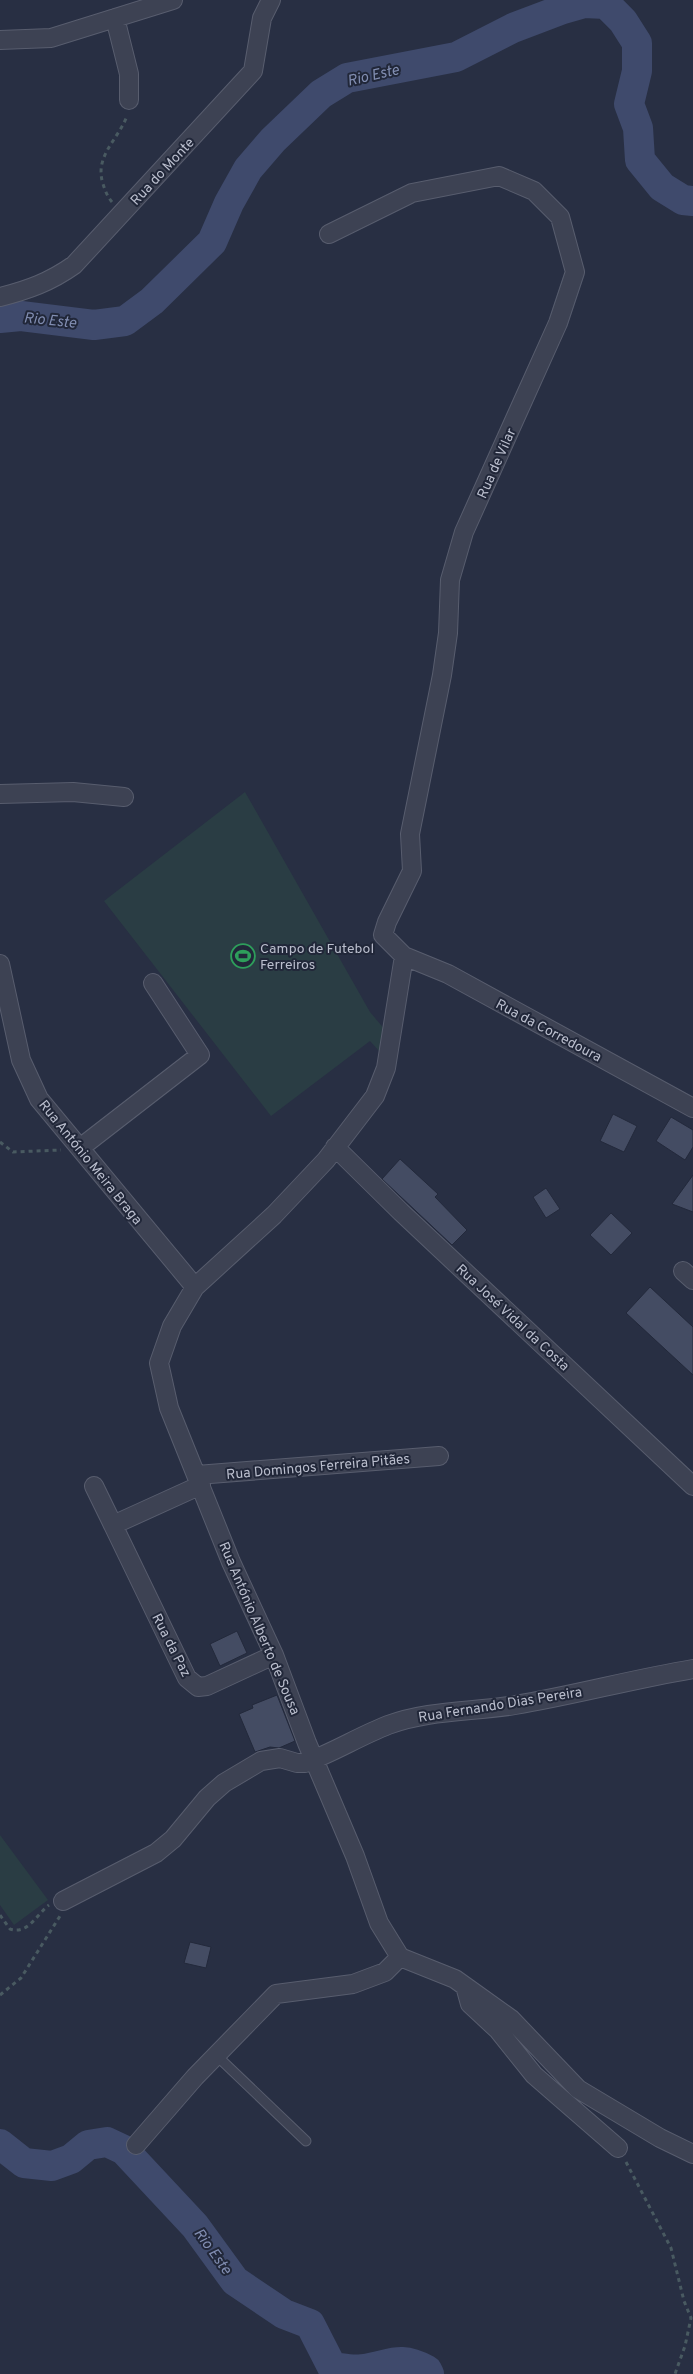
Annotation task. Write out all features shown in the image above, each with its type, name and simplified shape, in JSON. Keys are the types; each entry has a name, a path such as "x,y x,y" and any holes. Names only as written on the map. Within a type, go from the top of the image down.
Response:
{"street":[{"path":"0,40 51,38 173,0"},
{"name":"Rua do Monte","path":"0,297 36,288 57,277 74,265 123,214 253,71 262,18 271,0"},
{"path":"115,18 129,74 129,100"},
{"name":"Rua de Vilar","path":"329,234 412,193 498,176 534,191 560,217 575,272 558,323 464,532 454,561 450,580 448,633 442,675 410,834 412,871 387,922 383,935 404,956"},
{"path":"0,794 73,792 124,797"},
{"path":"193,1292 274,1215 335,1147 375,1096 386,1068 404,956"},
{"name":"Rua da Corredoura","path":"404,956 448,974 693,1108"},
{"name":"Rua António Meira Braga","path":"0,964 21,1060 39,1099 193,1292"},
{"path":"80,1148 200,1055 153,983"},
{"name":"Rua José Vidal da Costa","path":"335,1147 400,1212 690,1478"},
{"name":"Rua António Alberto de Sousa","path":"193,1292 172,1326 159,1363 169,1408 231,1562 274,1655 314,1760 355,1856 379,1923 400,1957"},
{"name":"Rua Domingos Ferreira Pitães","path":"199,1480 439,1456"},
{"path":"113,1525 199,1480"},
{"name":"Rua da Paz","path":"94,1486 180,1664 192,1684 198,1687 208,1686 274,1655"},
{"name":"Rua Fernando Dias Pereira","path":"314,1760 389,1725 426,1715 498,1708 546,1700 611,1684 693,1669"},
{"path":"68,1898 156,1853 173,1839 207,1798 224,1783 261,1761 280,1758 297,1763 314,1760"},
{"path":"136,2145 216,2055 276,1994 352,1984 385,1972 400,1957 455,1979 511,2019 578,2088 660,2138 693,2154"},
{"path":"465,1986 470,2004 498,2030 534,2075 618,2148"}],"lane":[{"path":"216,2055 306,2141"}],"path":[{"path":"123,214 108,197 100,170 105,151 123,127 129,100"},
{"path":"0,1142 13,1152 80,1148"},
{"path":"0,1915 10,1928 19,1930 28,1926 48,1906 68,1898"},
{"path":"0,1995 21,1978 68,1898"},
{"path":"618,2148 671,2248 684,2301 691,2318 685,2346 675,2374"}],"shaded area":[{"name":"Campo de Futebol Ferreiros","path":"245,792 370,1012 386,1031 379,1051 370,1041 271,1116 104,901"},
{"path":"0,1835 48,1900 14,1925 0,1905"}],"building":[{"path":"613,1114 637,1126 624,1152 600,1141"},
{"path":"671,1117 693,1130 693,1147 685,1160 656,1141"},
{"path":"400,1159 438,1194 435,1197 467,1230 452,1245 382,1179"},
{"path":"693,1175 693,1212 672,1204"},
{"path":"546,1188 560,1209 546,1218 533,1197"},
{"path":"611,1213 632,1233 611,1255 590,1235"},
{"path":"650,1287 693,1327 693,1375 626,1313"},
{"path":"237,1631 247,1653 220,1666 210,1644"},
{"path":"277,1695 295,1741 279,1748 270,1747 255,1752 239,1714 253,1708 252,1705"},
{"path":"190,1942 211,1947 206,1968 184,1963"}],"waterway":[{"name":"Rio Este","path":"0,318 21,316 94,325 125,321 152,301 212,242 229,203 248,169 273,140 321,94 347,78 456,57 513,28 584,3 606,4 623,21 637,43 637,71 629,104 638,128 640,160 662,187 683,200 693,201"},
{"name":"Rio Este","path":"0,2144 24,2163 52,2166 71,2159 88,2145 107,2142 124,2150 195,2226 235,2281 284,2314 310,2324 332,2367 359,2370 402,2362 417,2365 427,2370 429,2374"}],"place":[{"name":"Campo de Futebol Ferreiros","path":"243,956"}]}
